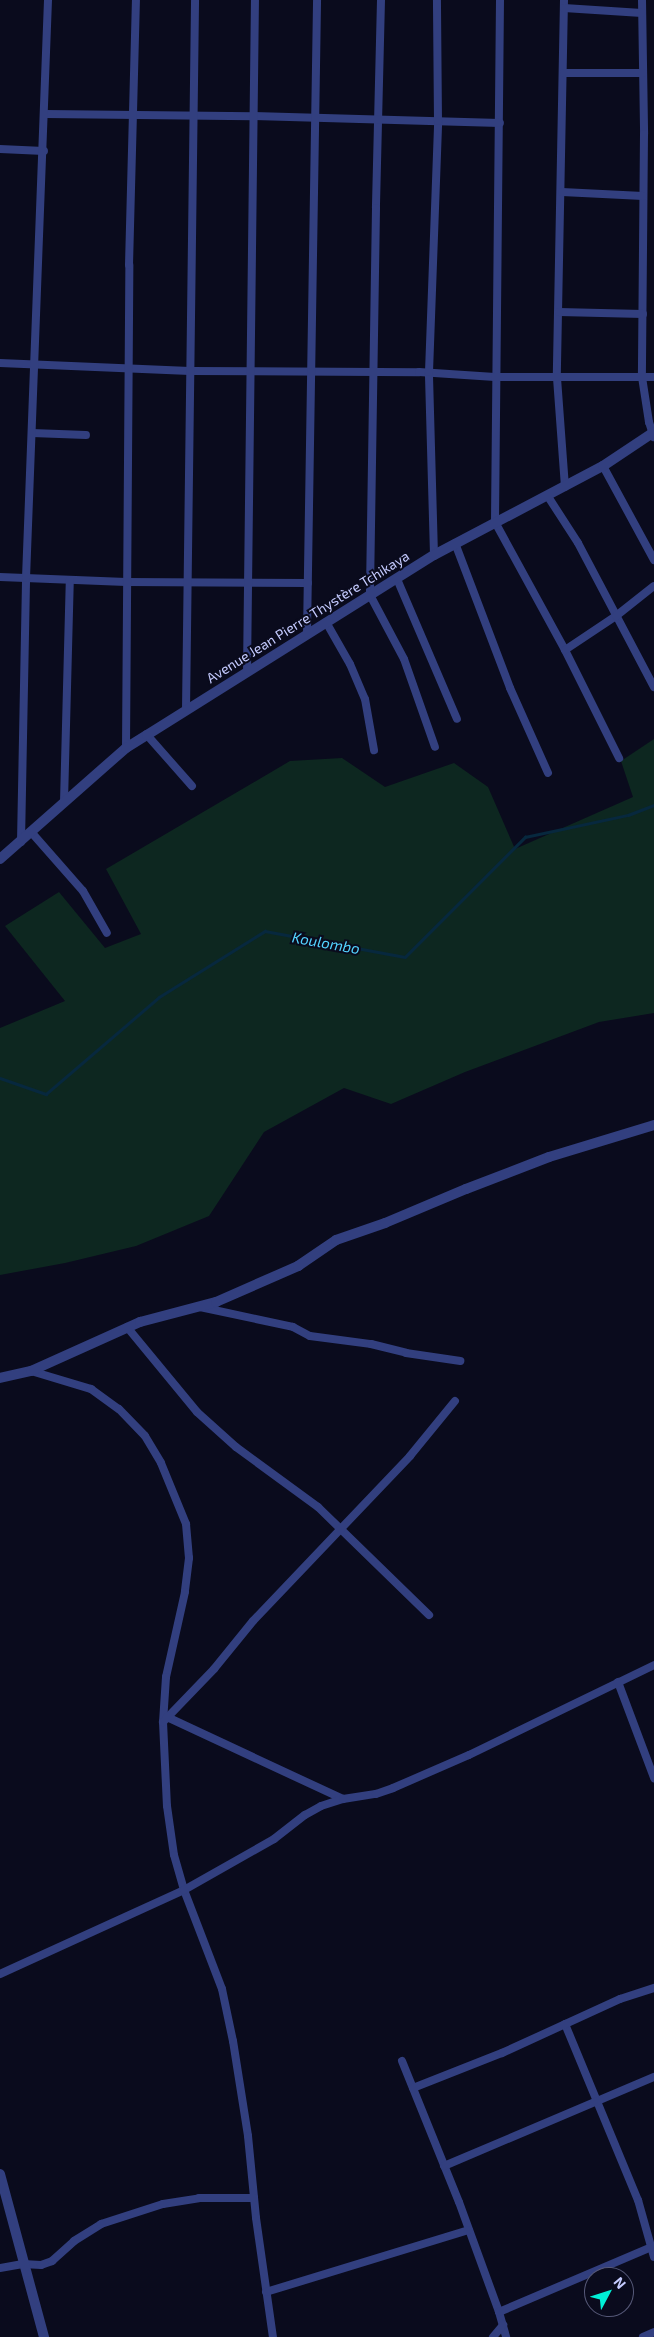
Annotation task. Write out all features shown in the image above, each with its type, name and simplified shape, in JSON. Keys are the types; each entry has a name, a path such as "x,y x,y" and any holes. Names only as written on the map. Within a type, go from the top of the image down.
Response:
{"street":[{"path":"21,842 26,578 44,151 48,0"},
{"path":"126,748 128,368 136,0"},
{"path":"186,710 195,0"},
{"path":"247,672 249,371 255,0"},
{"path":"307,633 317,0"},
{"path":"382,0 379,37 370,595 404,658 435,747"},
{"path":"434,555 430,372 438,121 437,0"},
{"path":"500,0 495,522 565,650 618,758"},
{"path":"642,0 642,377 653,434"},
{"path":"565,487 557,378 562,192 564,4 642,13"},
{"path":"564,73 643,73"},
{"path":"45,114 193,117 253,116 315,120 500,123"},
{"path":"0,149 44,151"},
{"path":"562,192 643,196"},
{"path":"559,312 643,314"},
{"path":"0,363 190,371 373,371 430,372 495,377 654,377"},
{"path":"32,433 86,434"},
{"name":"Avenue Jean Pierre Thystère Tchikaya","path":"0,859 32,833 64,802 126,748 147,734 434,555 565,487 603,466 653,434"},
{"path":"603,466 654,560"},
{"path":"547,496 578,543 654,687"},
{"path":"455,543 510,688 548,773"},
{"path":"0,577 126,582 308,583"},
{"path":"397,578 457,719"},
{"path":"64,802 70,580"},
{"path":"565,650 616,616 654,586"},
{"path":"326,622 350,664 365,699 374,750"},
{"path":"147,734 192,786"},
{"path":"32,833 83,891 107,933"},
{"path":"0,1378 31,1371 127,1327 216,1302 298,1266 336,1240 385,1223 466,1189 549,1157 654,1125"},
{"path":"198,1307 293,1327 310,1336 371,1344 406,1353 460,1361"},
{"path":"127,1327 196,1412 236,1447 318,1507 429,1615"},
{"path":"31,1371 91,1389 118,1409 145,1436 174,1491 186,1524 189,1558 185,1592 166,1677 167,1806 174,1855 184,1890 222,1990 241,2085 273,2337"},
{"path":"165,1719 214,1669 253,1621 341,1531 410,1456 455,1401"},
{"path":"0,1974 184,1890 274,1838 305,1815 321,1806 343,1799 376,1794 393,1788 470,1755 654,1665"},
{"path":"618,1682 654,1778"},
{"path":"165,1719 343,1799"},
{"path":"412,2088 502,2053 620,1999 654,1988"},
{"path":"565,2024 638,2200 654,2257"},
{"path":"402,2061 469,2230 499,2312 506,2337"},
{"path":"444,2166 654,2077"},
{"path":"0,2174 44,2337"},
{"path":"0,2268 24,2264 41,2265 52,2261 74,2241 101,2224 163,2204 199,2198 254,2198"},
{"path":"266,2292 469,2230"},
{"path":"499,2312 554,2290 652,2246"},
{"path":"493,2337 503,2324"},
{"path":"643,2337 654,2332"}],"green space":[{"path":"654,739 654,1013 599,1022 465,1072 391,1104 344,1088 264,1132 209,1216 136,1246 65,1263 0,1275 0,1028 65,1001 5,926 59,892 105,948 141,934 106,869 290,761 342,758 385,787 454,763 488,787 515,849 633,797 621,761"}],"waterway":[{"name":"Koulombo","path":"0,1078 46,1094 159,997 265,931 405,957 525,837 628,815 654,805"}]}
